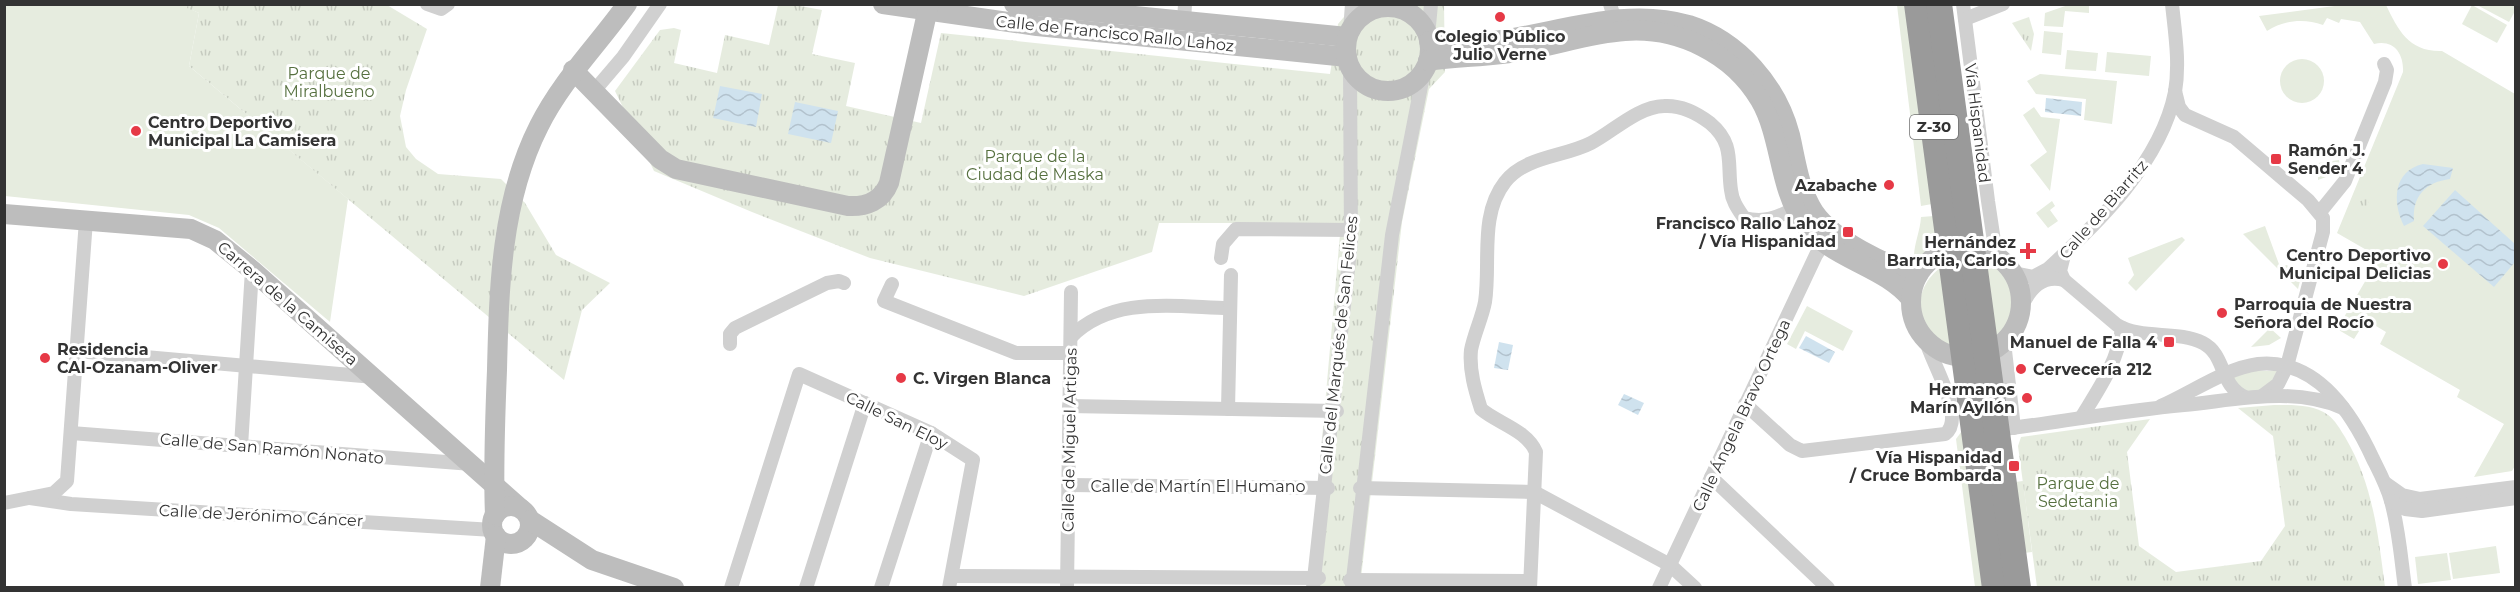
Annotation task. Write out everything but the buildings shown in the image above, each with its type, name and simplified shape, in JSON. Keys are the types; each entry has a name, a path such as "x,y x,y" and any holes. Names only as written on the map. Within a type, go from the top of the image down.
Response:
{"highway":[{"name":"Vía Hispanidad","path":"1917,4 1972,246"},
{"name":"Vía Hispanidad","path":"1939,4 1985,350 1995,588"},
{"name":"Vía Hispanidad","path":"1985,350 2005,429 2018,588"}],"street":[{"path":"428,4 441,9 448,4"},
{"path":"490,588 495,527 494,453 499,305 510,208 519,175 535,133 573,70 627,4"},
{"path":"594,91 623,57 660,4"},
{"name":"Calle de Francisco Rallo Lahoz","path":"883,4 1014,11 1184,13 1349,34"},
{"path":"1352,4 1348,62 1364,83 1384,91 1408,86 1426,66 1499,55 1617,17 1681,37 1705,48 1738,71 1753,89 1770,121 1795,208 1807,227 1824,243 1897,286 1911,299"},
{"path":"1431,4 1426,66 1392,236 1352,582 1530,585 1536,452 1532,444 1481,409 1471,368 1472,350 1485,302 1489,271 1489,224 1493,203 1505,182 1521,168 1591,143 1646,111 1662,106 1679,107 1712,124 1723,139 1730,156 1731,190 1735,206 1744,218 1758,222 1771,220 1795,208"},
{"name":"Vía Hispanidad","path":"1963,4 1972,246"},
{"path":"1965,19 2003,4"},
{"name":"Calle de Biarritz","path":"2008,267 2027,277 2038,276 2065,253 2133,179 2150,155 2163,130 2175,92 2177,60 2172,4"},
{"path":"573,70 660,159 676,169 848,206 861,206 880,196 889,183 928,8"},
{"path":"1349,34 1364,15 1373,10 1395,8 1407,11 1415,17 1428,39 1451,43 1525,36 1617,17 1655,17 1693,26 1725,43 1761,76 1780,106 1805,194 1820,220 1837,234 1893,266 1918,275"},
{"name":"Calle de Francisco Rallo Lahoz","path":"1014,11 1348,62"},
{"name":"Calle del Marqués de San Felices","path":"1315,581 1335,411 1351,230 1348,62"},
{"path":"2320,212 2345,182 2385,82 2387,70 2384,63"},
{"path":"2175,92 2179,107 2190,118 2225,131 2247,146 2292,184 2320,212 2324,225 2287,366 2278,384 2262,396"},
{"path":"2163,130 2178,121 2190,118"},
{"name":"Carrera de la Camisera","path":"4,214 200,231 215,240 252,270 494,483 525,514"},
{"path":"4,503 54,493 64,486 68,474 86,220"},
{"path":"1221,258 1223,244 1236,230 1351,230"},
{"name":"Calle Ángela Bravo Ortega","path":"1659,588 1816,255 1824,243"},
{"path":"1745,404 1791,445 1802,451 1945,434 1952,426 1953,417 1946,390 1926,341 1914,322 1911,299 1918,275 1937,256 1972,246 1984,250 2008,267 2019,284 2021,307 2016,326 1985,350 1948,355 1926,341"},
{"path":"2065,253 2060,271 2064,280 2122,328 2203,343 2216,354 2233,390 2245,397"},
{"path":"241,446 252,270"},
{"path":"1228,409 1231,275"},
{"name":"Calle de Biarritz","path":"2021,307 2037,284 2051,278 2064,280"},
{"path":"730,344 730,334 735,328 828,283 844,283"},
{"path":"892,284 884,301 1016,353 1071,353"},
{"name":"Calle de Miguel Artigas","path":"1067,582 1071,292"},
{"path":"1071,337 1088,323 1129,308 1229,308"},
{"path":"2081,418 2115,358 2120,346 2122,328"},
{"path":"77,351 374,377"},
{"path":"2161,406 2224,374 2254,365 2287,366 2315,379 2336,397 2366,441 2385,483 2396,523 2405,588"},
{"name":"Calle San Eloy","path":"731,588 799,374 931,434 973,460 950,582"},
{"path":"2005,429 2161,406 2245,397 2319,400 2343,408"},
{"path":"806,588 865,403"},
{"path":"1069,406 1335,411"},
{"name":"Calle de San Ramón Nonato","path":"71,433 472,464"},
{"path":"880,588 931,434"},
{"path":"472,464 484,462 494,453"},
{"path":"1711,477 1828,588"},
{"path":"2385,483 2402,495 2420,499 2516,487"},
{"name":"Calle de Martín El Humano","path":"1068,485 1326,488"},
{"path":"1362,488 1534,492 1670,565 1695,588"},
{"name":"Calle de Jerónimo Cáncer","path":"30,498 71,504 495,527"},
{"path":"2391,501 2405,509 2422,511 2516,498"},
{"path":"2396,523 2405,509 2420,499"},
{"path":"495,527 505,507 525,514 592,560 674,588"},
{"path":"495,527 505,543 519,542 528,534 525,514"},
{"path":"950,582 1315,581"}],"green space":[{"name":"Parque de Miralbueno","path":"188,4 387,5 427,29 406,90 400,116 406,147 416,159 438,174 501,179 525,203 556,255 610,283 582,310 564,380 189,66 199,13 187,8"},
{"path":"2071,4 2089,5 2089,13 2065,11 2063,27 2044,26 2045,13"},
{"name":"Centro Deportivo Municipal La Camisera","path":"5,5 188,5 188,8 199,13 189,66 348,199 330,322 219,228 189,215 5,196"},
{"name":"Parque de la Ciudad de Maska","path":"778,5 795,5 822,10 812,54 855,63 846,106 921,123 941,33 1330,74 1338,24 1354,5 1444,5 1445,72 1429,89 1402,222 1360,587 1309,587 1341,223 1159,223 1152,252 1024,296 870,258 654,171 615,91 660,30 674,28 681,30 674,63 717,73 725,35 769,45"},
{"path":"1897,5 1906,5 1932,204 1921,206"},
{"name":"Centro Deportivo Municipal Delicias","path":"2342,5 2386,5 2400,31 2413,43 2421,48 2442,51 2515,94 2516,464 2512,471 2474,477 2504,424 2457,397 2460,390 2380,344 2386,332 2366,320 2354,339 2337,329 2373,268 2371,259 2377,256 2337,233 2403,72 2402,59 2392,46 2374,44 2360,22 2341,19 2339,23 2327,18 2323,25 2309,21 2294,21 2280,24 2267,31 2259,16"},
{"path":"2472,5 2507,25 2497,43 2462,24"},
{"path":"2477,5 2515,5 2515,11 2509,22"},
{"path":"2029,17 2034,34 2031,51 2012,23"},
{"path":"2044,31 2063,33 2061,55 2042,53"},
{"path":"2067,50 2098,53 2096,71 2065,69"},
{"path":"2107,52 2151,56 2149,76 2105,72"},
{"path":"2302,59 2317,66 2324,81 2317,96 2302,103 2287,96 2280,81 2287,66"},
{"path":"2040,74 2117,81 2112,124 2084,120 2086,99 2036,94 2027,81"},
{"path":"2034,107 2041,117 2060,119 2050,191 2030,165 2047,152 2023,115"},
{"path":"2339,160 2340,169 2318,180 2318,163"},
{"path":"2362,182 2374,186 2366,209 2354,205"},
{"path":"2052,201 2055,206 2050,210 2058,221 2048,228 2036,213"},
{"path":"1934,216 1935,237 1931,249 1922,258 1914,261 1921,217"},
{"path":"2265,226 2280,267 2287,265 2300,281 2298,289 2243,234"},
{"path":"2182,237 2185,240 2136,291 2128,283 2134,275 2128,258"},
{"path":"1985,263 2003,271 2009,279 2015,297 2015,307 2009,325 1996,339"},
{"path":"1943,266 1954,350 1930,334 1920,311 1924,287"},
{"path":"1807,306 1853,331 1843,351 1805,331 1796,349 1787,344"},
{"path":"2270,328 2281,338 2269,345 2251,347"},
{"path":"2244,371 2277,371 2272,381 2264,388 2249,392 2241,389 2231,375"},
{"name":"Parque de Sedetania","path":"2274,405 2302,406 2322,411 2333,419 2345,437 2368,491 2377,529 2385,587 2037,587 2018,446 2021,437 2150,419 2127,452 2139,546 2176,572 2261,561 2285,526 2273,436 2238,408"},
{"path":"1962,431 1985,587 1975,587 1956,439"},
{"path":"2023,481 2032,552 2024,553 2015,482"},
{"path":"2496,546 2500,573 2453,579 2449,553"},
{"path":"2447,553 2451,580 2418,584 2415,557"}],"water":[{"path":"720,86 762,94 756,127 713,118"},
{"path":"2046,98 2082,102 2081,116 2045,112"},
{"path":"795,102 838,111 831,143 788,134"},
{"path":"2423,164 2453,168 2450,179 2434,183 2422,192 2415,204 2414,221 2404,226 2398,207 2398,189 2406,173"},
{"path":"2455,190 2515,244 2515,262 2494,287 2423,226"},
{"path":"1806,336 1835,352 1829,363 1799,348"},
{"path":"1499,342 1513,345 1508,370 1494,368"},
{"path":"1624,394 1644,403 1638,415 1618,405"}],"place":[{"name":"Colegio Público Julio Verne","path":"1500,17"},
{"name":"Centro Deportivo Municipal La Camisera","path":"136,131"},
{"name":"Ramón J. Sender 4","path":"2276,159"},
{"name":"Azabache","path":"1889,185"},
{"name":"Francisco Rallo Lahoz / Vía Hispanidad","path":"1848,232"},
{"name":"Hernández Barrutia, Carlos","path":"2028,251"},
{"name":"Centro Deportivo Municipal Delicias","path":"2443,264"},
{"name":"Parroquia de Nuestra Señora del Rocío","path":"2222,313"},
{"name":"Manuel de Falla 4","path":"2169,342"},
{"name":"Residencia CAI-Ozanam-Oliver","path":"45,358"},
{"name":"Cervecería 212","path":"2021,369"},
{"name":"C. Virgen Blanca","path":"901,378"},
{"name":"Hermanos Marín Ayllón","path":"2027,398"},
{"name":"Vía Hispanidad / Cruce Bombarda","path":"2014,466"}]}
